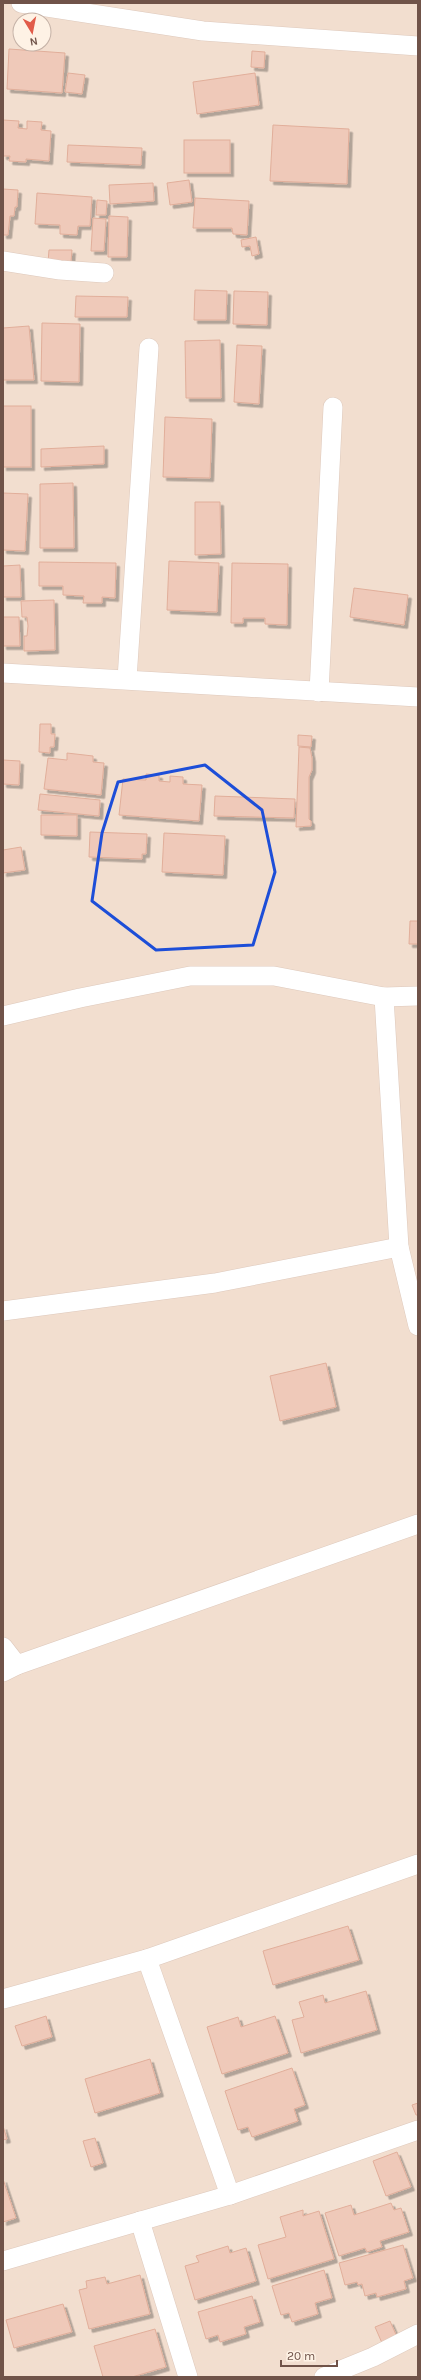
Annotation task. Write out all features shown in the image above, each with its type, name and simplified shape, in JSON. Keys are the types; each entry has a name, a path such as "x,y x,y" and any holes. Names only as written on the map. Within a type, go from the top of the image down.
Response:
{"street":[{"path":"21,3 30,3 203,31 418,46"},
{"path":"3,261 60,270 104,274"},
{"path":"127,679 149,348"},
{"path":"319,692 334,407"},
{"path":"3,673 418,697"},
{"path":"3,1016 80,998 190,976 274,976 384,997 418,996"},
{"path":"384,997 399,1247 418,1326"},
{"path":"3,1311 215,1283 399,1247"},
{"path":"3,1646 10,1669 418,1524"},
{"path":"3,1999 147,1959 418,1864"},
{"path":"147,1959 230,2195"},
{"path":"3,2261 230,2195 418,2130"},
{"path":"140,2221 188,2377"},
{"path":"324,2377 373,2357 418,2334"}],"highlighted area":[{"path":"205,765 262,810 275,872 253,945 156,950 92,901 102,833 118,782"}],"shaded area":[{"path":"3,3 418,3 418,2377 3,2377"}],"building":[{"path":"9,49 12,49 12,52 65,53 62,93 7,89"},
{"path":"252,51 265,52 264,68 251,67"},
{"path":"68,73 85,75 82,94 65,92"},
{"path":"255,73 259,105 197,114 193,82"},
{"path":"3,120 19,121 18,128 27,129 27,121 42,122 41,130 51,131 49,161 26,159 26,162 9,161 10,156 3,156"},
{"path":"273,125 349,129 347,184 270,181"},
{"path":"184,140 230,140 230,173 184,173"},
{"path":"68,145 142,148 141,165 67,162"},
{"path":"189,180 192,202 170,205 167,183"},
{"path":"153,183 154,201 110,204 109,185"},
{"path":"3,189 18,190 17,207 15,207 14,216 10,216 8,235 3,235"},
{"path":"37,193 92,197 90,226 78,226 77,235 60,234 60,225 35,224"},
{"path":"195,198 249,201 247,235 233,234 232,228 193,228"},
{"path":"97,200 107,201 106,215 96,215"},
{"path":"109,216 128,217 127,257 108,257"},
{"path":"93,218 106,219 104,251 91,251"},
{"path":"256,237 259,254 252,256 250,246 242,247 241,240"},
{"path":"49,250 72,250 71,262 48,262"},
{"path":"195,290 227,291 226,320 194,320"},
{"path":"234,291 268,292 267,325 233,324"},
{"path":"76,296 128,297 127,317 75,317"},
{"path":"42,323 80,324 79,382 41,381"},
{"path":"29,326 34,380 3,380 3,328"},
{"path":"220,340 221,398 186,398 185,341"},
{"path":"237,345 262,346 259,404 234,402"},
{"path":"3,406 31,406 31,467 3,467"},
{"path":"165,417 212,419 210,478 163,477"},
{"path":"104,446 104,464 41,467 41,449"},
{"path":"73,483 74,548 40,548 40,484"},
{"path":"3,493 28,494 25,551 3,550"},
{"path":"195,502 220,502 221,554 195,555"},
{"path":"169,561 219,563 217,612 167,610"},
{"path":"39,562 116,563 115,598 102,597 102,603 83,603 84,596 63,595 63,586 39,586"},
{"path":"232,563 288,564 287,625 265,624 265,618 243,618 243,623 231,623"},
{"path":"20,565 21,597 3,597 3,566"},
{"path":"354,588 408,595 404,625 350,617"},
{"path":"54,600 55,650 24,651 24,636 27,636 28,626 27,617 22,617 21,601"},
{"path":"3,617 19,617 20,646 3,646"},
{"path":"40,724 51,724 51,734 55,734 54,747 50,747 50,753 39,752"},
{"path":"298,735 312,736 311,747 298,746"},
{"path":"299,747 310,748 312,758 312,770 309,777 309,819 311,821 311,826 296,827"},
{"path":"67,753 93,756 93,762 104,763 101,795 44,789 48,758 67,760"},
{"path":"3,760 20,761 19,785 3,784"},
{"path":"146,774 159,775 159,781 170,782 170,776 183,777 183,784 202,785 199,821 119,815 123,779 146,780"},
{"path":"40,794 100,800 99,816 38,810"},
{"path":"215,796 295,799 294,818 214,816"},
{"path":"41,815 77,815 77,836 41,835"},
{"path":"90,832 147,834 146,854 142,854 142,859 89,857"},
{"path":"164,833 225,836 223,875 162,872"},
{"path":"21,847 25,870 3,873 3,850"},
{"path":"410,921 418,921 418,944 409,944"},
{"path":"326,1363 336,1407 280,1421 270,1376"},
{"path":"348,1926 359,1960 273,1985 263,1951"},
{"path":"366,1991 377,2030 301,2053 292,2020 304,2017 299,2002 323,1995 325,2003"},
{"path":"46,2016 52,2037 22,2046 15,2026"},
{"path":"275,2016 288,2053 222,2074 207,2027 238,2017 241,2027"},
{"path":"150,2059 160,2093 95,2113 85,2079"},
{"path":"292,2068 305,2105 294,2109 298,2121 252,2137 248,2127 238,2130 225,2091"},
{"path":"418,2103 418,2115 416,2115 412,2105"},
{"path":"3,2126 7,2139 3,2140"},
{"path":"95,2138 103,2163 91,2167 83,2141"},
{"path":"397,2152 411,2187 386,2196 373,2161"},
{"path":"3,2179 16,2218 3,2222"},
{"path":"391,2203 394,2210 401,2208 409,2232 380,2241 382,2247 367,2252 365,2248 339,2256 325,2213 351,2205 354,2215"},
{"path":"303,2210 303,2216 319,2211 334,2259 268,2279 258,2245 286,2237 280,2217"},
{"path":"403,2245 413,2278 404,2281 406,2289 377,2297 376,2293 365,2296 362,2284 358,2285 357,2282 345,2285 339,2263"},
{"path":"228,2246 230,2253 246,2248 256,2281 195,2300 185,2266 199,2262 196,2256"},
{"path":"324,2270 332,2298 315,2303 318,2314 292,2322 289,2313 281,2315 272,2286"},
{"path":"140,2275 150,2314 89,2329 79,2290 87,2288 86,2281 105,2277 107,2284"},
{"path":"252,2296 260,2322 244,2327 246,2334 220,2342 218,2335 206,2339 198,2312"},
{"path":"63,2304 72,2332 14,2348 6,2320"},
{"path":"390,2321 397,2337 382,2343 375,2327"},
{"path":"155,2329 166,2367 132,2377 103,2377 94,2346"}]}
